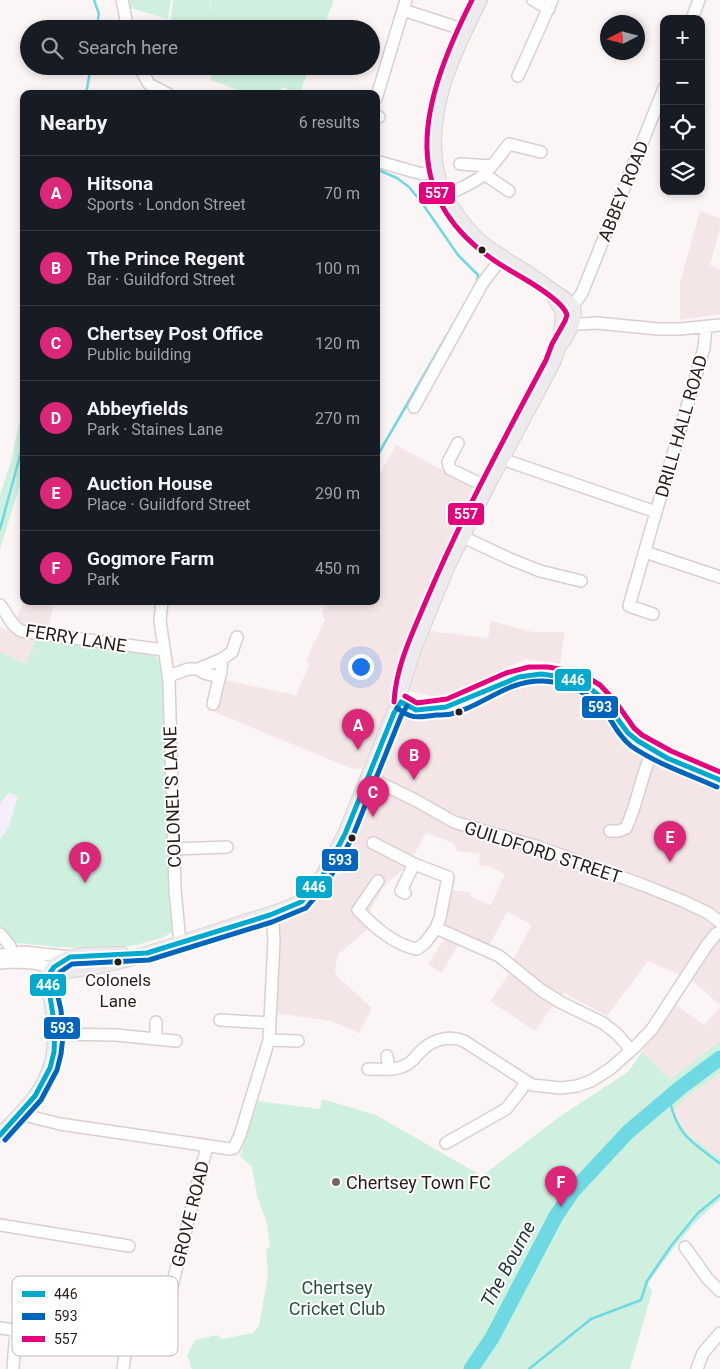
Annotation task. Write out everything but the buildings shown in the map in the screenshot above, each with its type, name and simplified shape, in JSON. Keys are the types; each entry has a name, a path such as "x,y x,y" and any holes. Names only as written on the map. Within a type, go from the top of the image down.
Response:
{"main road":[{"path":"59,970 100,966 270,915 301,902 321,879 345,834 394,712 401,702 401,690 414,650 447,568 553,363 569,316 557,292 481,242 445,196 437,172 434,131 437,108 454,53 480,0"},
{"path":"401,702 426,704 432,708 448,706 471,698 503,681 517,677 538,674 569,678 581,681 601,696 628,733 636,740 653,750 720,780"},
{"path":"0,1135 36,1096 45,1081 54,1056 55,1034 52,1004 56,982 61,974 59,970 60,961 70,957 147,953"}],"street":[{"path":"122,0 126,20"},
{"path":"518,76 550,4 533,0"},
{"path":"693,15 699,0"},
{"path":"379,90 404,5 465,30"},
{"path":"144,75 148,84 160,90"},
{"name":"ABBEY ROAD","path":"569,316 582,293 660,98"},
{"path":"445,196 455,189 471,183 488,170 509,144 541,152"},
{"path":"380,162 422,174 437,172"},
{"path":"460,164 488,170 509,191"},
{"path":"414,407 482,284 503,256"},
{"path":"569,316 597,323 658,329 720,325"},
{"name":"DRILL HALL ROAD","path":"502,459 656,512 704,348 706,327"},
{"path":"458,442 448,462 450,469 488,487"},
{"path":"653,614 629,606 656,512"},
{"path":"463,537 540,571 581,581"},
{"path":"645,552 720,577"},
{"name":"FERRY LANE","path":"0,605 12,625 21,631 165,654 171,660 220,678"},
{"name":"COLONEL'S LANE","path":"162,605 160,621 169,676 174,849 180,943"},
{"path":"169,676 222,659 232,652 237,637"},
{"path":"213,704 220,678 222,659"},
{"path":"610,831 619,831 626,828 632,815 647,762 653,750"},
{"name":"GUILDFORD STREET","path":"368,777 454,822 539,847 644,885 683,901 720,922"},
{"path":"372,842 414,864 448,877 440,918 436,928 420,949 406,947 380,931 358,910 378,881"},
{"path":"174,849 226,847"},
{"path":"405,893 401,890 414,864"},
{"path":"270,915 274,942 269,1040 298,1041"},
{"path":"436,928 499,956 560,1002 603,1023 632,1050"},
{"path":"368,1069 402,1067 410,1063 430,1043 440,1039 456,1038 464,1041 532,1085 561,1088 577,1086 591,1081 608,1071 632,1050 662,1016 707,945 720,932"},
{"path":"0,934 10,946 13,957"},
{"path":"0,963 13,957 35,953 70,957"},
{"path":"0,955 59,970"},
{"path":"220,1020 270,1023"},
{"path":"156,1022 156,1038"},
{"path":"55,1034 116,1035 176,1041"},
{"name":"GROVE ROAD","path":"20,1114 60,1124 207,1146 234,1148 240,1135 269,1040"},
{"path":"387,1056 388,1069"},
{"path":"446,1143 467,1139 506,1109 526,1081"},
{"name":"GROVE ROAD","path":"174,1276 207,1146"},
{"path":"0,1225 129,1246"},
{"path":"684,1247 707,1278 720,1291"},
{"path":"697,1369 703,1353 720,1333"},
{"path":"13,1369 14,1356"},
{"path":"123,1369 125,1356"}],"shaded area":[{"path":"700,211 720,218 720,228 710,265 720,270 720,314 680,320 680,283"},
{"path":"396,445 455,477 478,486 436,569 395,686 389,711 362,768 353,769 214,712 214,707 224,680 296,695 309,665 306,660 325,620 322,615 325,605 380,605 380,473"},
{"path":"22,605 53,605 48,630 14,624"},
{"path":"491,621 533,632 565,632 560,664 526,659 457,692 434,697 410,691 429,631 488,638"},
{"path":"0,627 24,637 37,637 26,664 0,652"},
{"path":"543,682 559,684 579,690 604,709 629,744 720,786 720,1005 691,980 648,961 607,1016 564,993 535,1031 490,1001 509,974 514,958 532,925 507,912 489,946 460,942 441,973 428,964 446,936 444,922 451,890 471,892 471,897 491,905 505,874 487,865 486,867 479,865 480,854 457,851 454,843 426,833 409,864 383,887 370,911 369,928 338,955 335,970 337,976 372,1008 359,1033 332,1021 274,1013 275,923 312,906 329,878 399,717 403,714 424,718 441,715 499,693 513,685"},
{"path":"9,793 19,795 8,829 0,839 0,803"},
{"path":"676,1005 704,1025 720,1007 720,1041 670,1079 642,1052"},
{"path":"720,1073 720,1158 685,1132 673,1109"}],"green space":[{"path":"128,0 171,0 168,19 130,8"},
{"path":"173,0 210,0 209,10 211,0 334,0 326,20 171,20"},
{"path":"212,75 307,75 301,90 291,90 282,87 281,90 237,90 211,80"},
{"path":"20,420 20,485 0,549 0,494 10,465"},
{"path":"37,637 154,654 163,666 172,932 164,937 137,945 108,949 60,947 16,943 0,926 0,839 8,829 18,796 9,793 0,803 0,652 26,664"},
{"name":"Chertsey Cricket Club","path":"720,1041 720,1073 673,1110 685,1132 720,1158 720,1200 681,1239 648,1284 652,1292 630,1369 192,1369 187,1355 195,1340 217,1335 222,1339 253,1333 259,1326 268,1275 266,1249 270,1248 267,1223 257,1196 252,1167 240,1156 257,1101 320,1109 322,1099 376,1115 482,1176 559,1117 628,1072 642,1052 670,1079"}],"waterway":[{"path":"94,0 99,14 98,20"},
{"path":"87,90 89,75"},
{"path":"380,171 397,178 409,187 458,255 478,275 477,283"},
{"path":"380,451 454,323"},
{"path":"0,529 20,456"},
{"name":"The Bourne","path":"471,1369 492,1338 556,1216 573,1191 628,1132 680,1088 720,1058"},
{"name":"The Bourne","path":"669,1098 681,1130 693,1143 719,1163"},
{"name":"The Bourne","path":"529,1369 591,1319 641,1300 647,1281 671,1246 698,1213 720,1195"}],"transit line":[{"name":"557","path":"394,702 401,663 439,570 567,315 559,303 534,284 511,271 473,244 447,214 432,182 427,149 430,113 439,77 472,0"},
{"name":"557","path":"405,696 417,703 447,699 506,673 529,667 548,667 571,671 600,685 615,701 634,728 642,735 671,751 720,772"},
{"name":"446","path":"401,702 416,710 446,707 519,677 541,674 569,678 587,686 602,698 628,733 638,741 667,758 720,780"},
{"name":"593","path":"397,708 415,717 449,714 463,710 518,685 543,681 563,684 573,687 597,704 631,746 662,763 717,787"},
{"name":"446","path":"0,1135 35,1096 50,1068 54,1052 55,1028 48,984 50,973 54,967 70,957 147,953 270,915 301,902 321,879 345,834 394,713 401,702"},
{"name":"593","path":"5,1140 41,1100 57,1070 63,1036 61,1010 55,984 60,972 72,964 149,960 272,922 306,908 327,883 352,838 401,716 407,706"}],"place":[{"name":"Hitsona","path":"358,750"},
{"name":"The Prince Regent","path":"414,780"},
{"name":"Chertsey Post Office","path":"373,817"},
{"name":"Auction House","path":"670,862"},
{"name":"Abbeyfields","path":"85,883"},
{"name":"Colonels Lane","path":"118,962"},
{"name":"Chertsey Town FC","path":"336,1182"},
{"name":"Gogmore Farm","path":"561,1207"}]}
